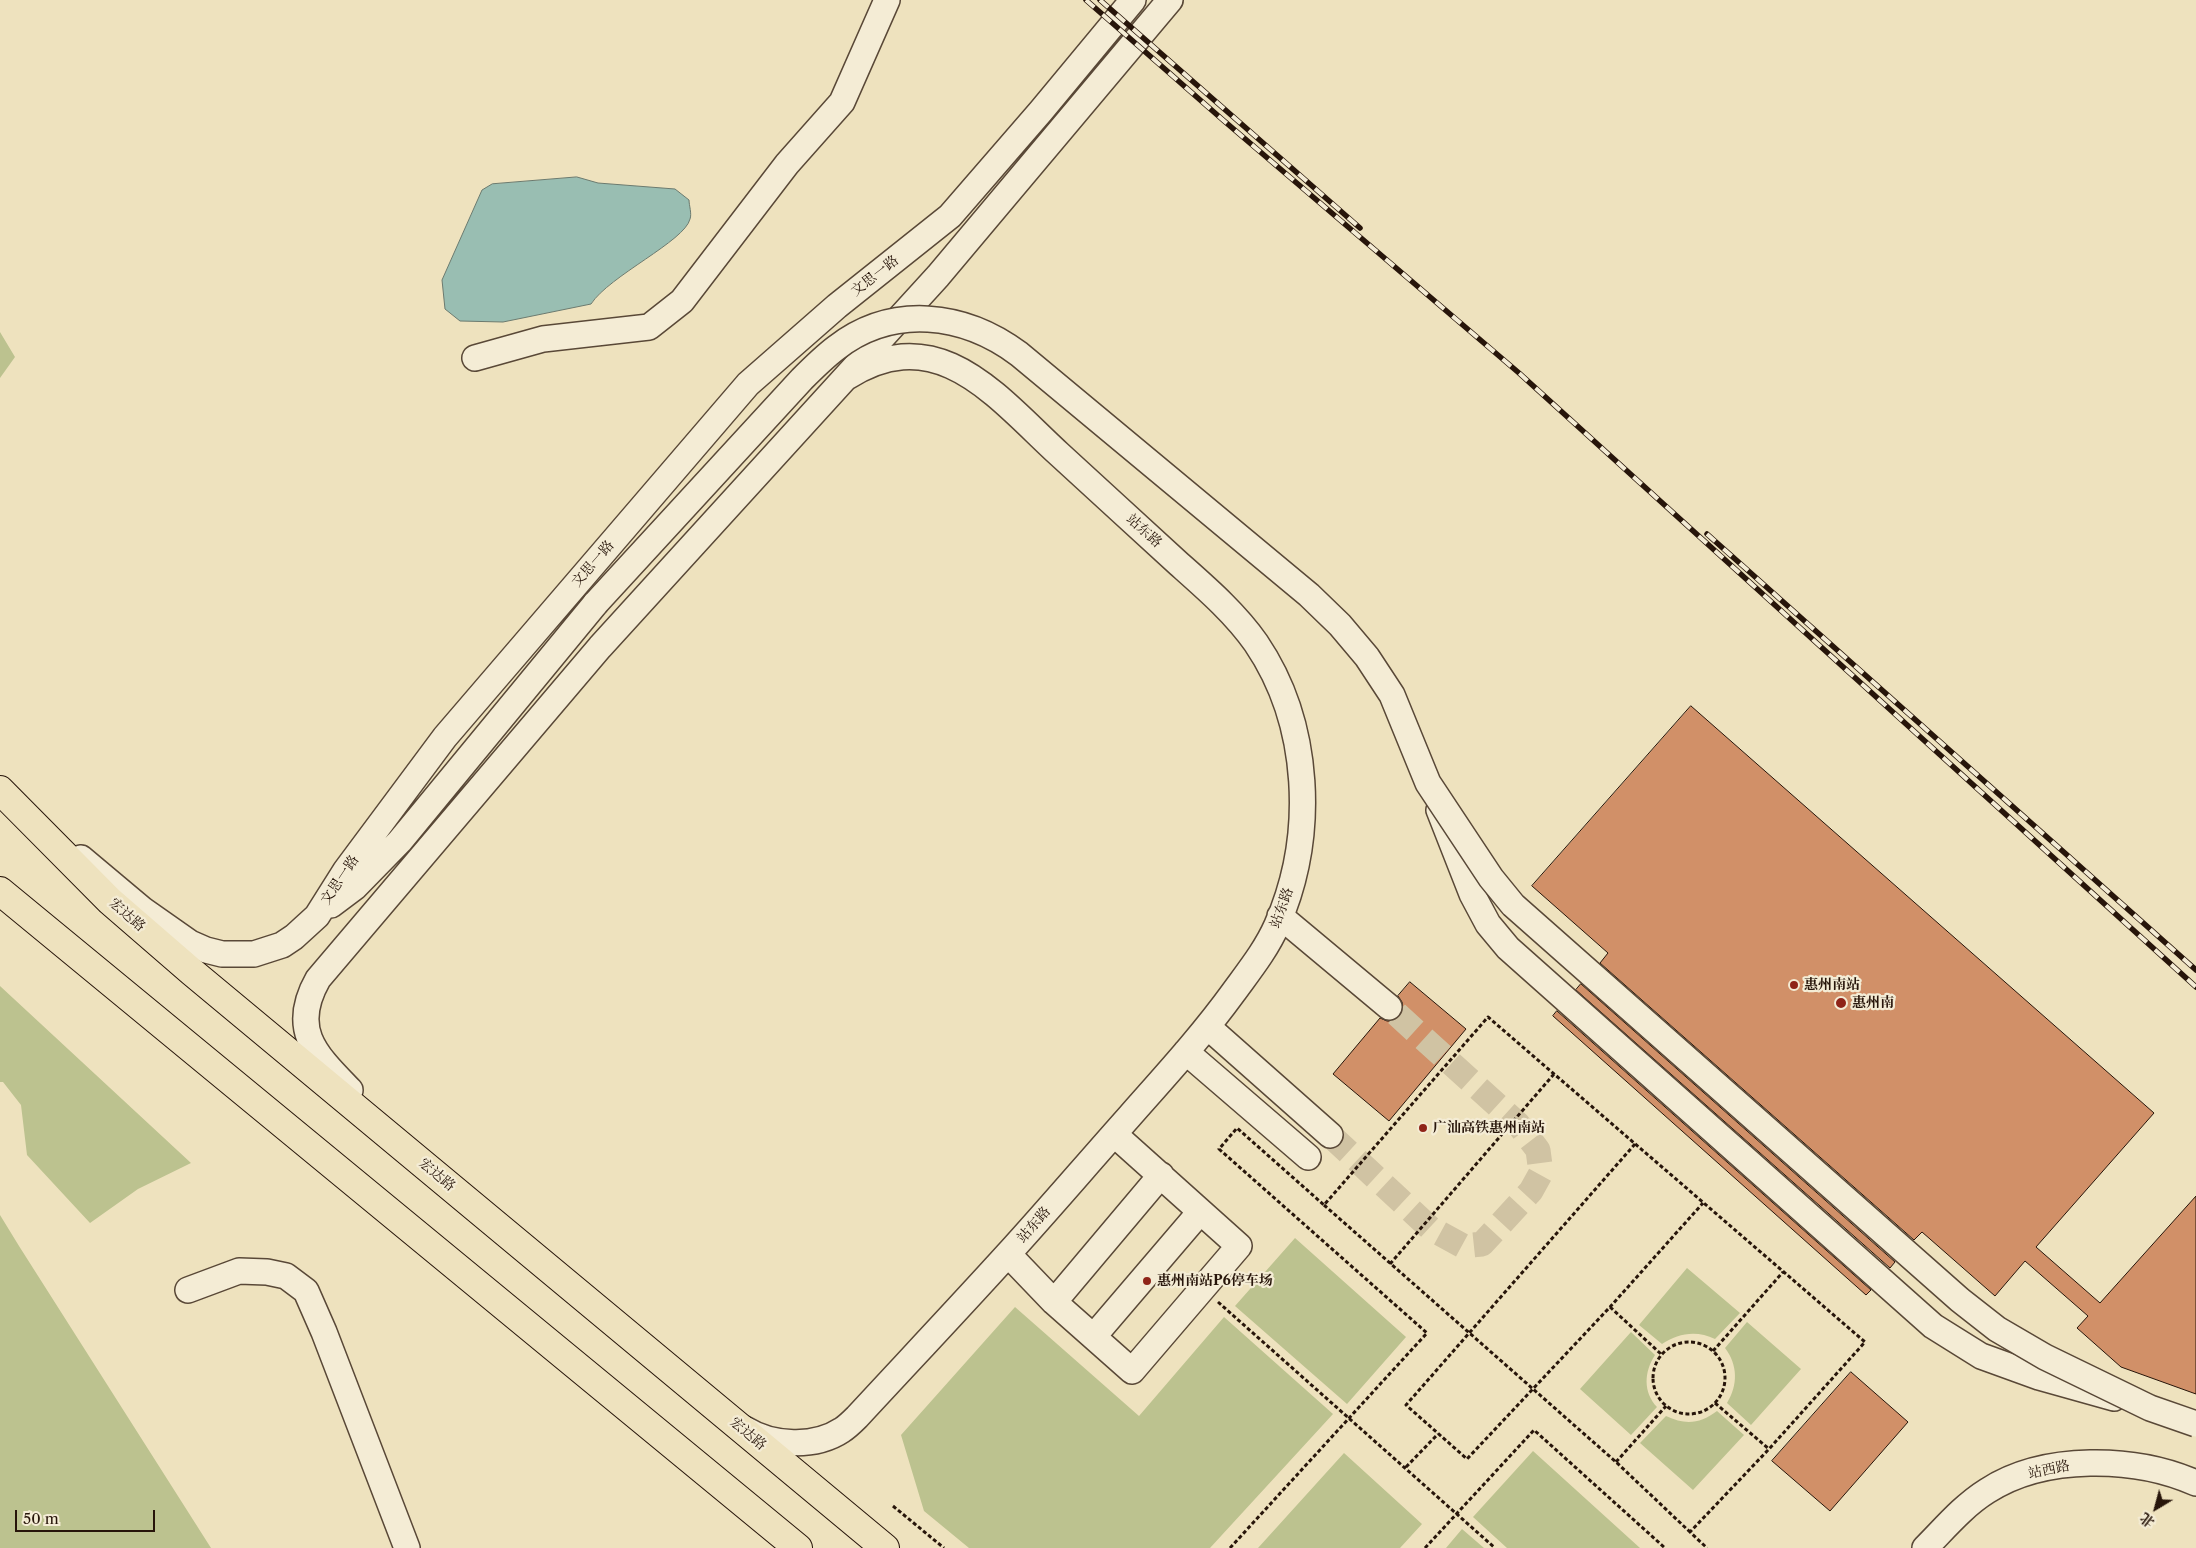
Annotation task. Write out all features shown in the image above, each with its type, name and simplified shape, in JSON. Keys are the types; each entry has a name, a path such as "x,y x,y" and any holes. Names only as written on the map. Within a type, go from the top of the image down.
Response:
{"main road":[{"name":"宏达路","path":"4,795 110,901 885,1548"},
{"path":"0,891 798,1548"}],"street":[{"path":"475,358 543,338 649,327 682,301 787,164 842,102 887,0"},
{"name":"文思一路","path":"34,825 95,868 150,915 190,943 206,950 239,955 268,950 294,937 316,916 346,870 445,737 748,384 837,306 950,216 1041,111 1133,0"},
{"path":"387,1134 369,1110 320,1059 313,1048 308,1036 307,1012 312,990 318,980 600,647 938,276 1170,0"},
{"path":"316,916 355,887 400,841 596,603 802,379 836,348 872,328 891,322 911,319 950,321 986,333 1019,354 1309,595 1340,624 1367,657 1392,696 1472,894 1488,924 1508,948 1933,1326 1981,1356 2039,1377 2150,1408 2196,1424"},
{"name":"站东路","path":"735,1422 748,1431 779,1441 811,1441 841,1430 857,1417 1008,1254 1208,1027 1262,954 1280,916 1294,877 1302,823 1300,768 1289,715 1269,664 1255,641 1220,602 1004,403 962,370 932,358 902,357 873,363 847,377"},
{"path":"1428,783 1491,878 1513,905 1960,1300 1997,1329 2045,1357 2150,1408"},
{"path":"1280,916 1389,1007"},
{"path":"1208,1027 1330,1135"},
{"path":"1186,1052 1308,1157"},
{"path":"1008,1254 1054,1302 1132,1371 1239,1246 1114,1134"},
{"path":"1054,1302 1161,1175"},
{"path":"1094,1336 1200,1212"},
{"path":"188,1290 239,1270 267,1272 286,1276 306,1291 324,1332 407,1548"},
{"name":"站西路","path":"1925,1548 1957,1515 1987,1491 2035,1472 2086,1463 2113,1463 2161,1470 2196,1483"}],"path":[{"path":"1324,1205 1488,1017 1865,1342 1769,1449 1690,1532"},
{"path":"1390,1264 1554,1074"},
{"path":"1230,1548 1427,1333 1219,1149 1236,1128 1616,1462 1707,1548"},
{"path":"1635,1144 1406,1405 1438,1434 1467,1459 1610,1307 1703,1203"},
{"path":"1713,1351 1783,1272"},
{"path":"1203,1288 1495,1548"},
{"path":"1610,1307 1661,1354"},
{"path":"1682,1342 1695,1342 1713,1351 1722,1363 1725,1374 1725,1386 1715,1403 1704,1411 1692,1414 1681,1413 1666,1406 1654,1389 1655,1365 1661,1354 1671,1346 1682,1342"},
{"path":"1715,1403 1769,1449"},
{"path":"1616,1462 1666,1406"},
{"path":"1425,1548 1534,1430 1666,1548"},
{"path":"1406,1467 1438,1434"},
{"path":"893,1506 944,1548"}],"green space":[{"path":"0,332 15,357 0,378"},
{"path":"0,986 191,1163 138,1189 90,1223 27,1155 21,1105 3,1082 0,1082"},
{"path":"0,1215 19,1246 211,1548 0,1548"},
{"path":"1295,1238 1406,1337 1347,1404 1235,1306"},
{"path":"1687,1268 1740,1313 1715,1339 1701,1334 1688,1334 1674,1337 1662,1344 1639,1325"},
{"path":"1015,1307 1139,1416 1224,1317 1333,1414 1210,1548 969,1548 924,1511 901,1435"},
{"path":"1747,1322 1801,1369 1751,1425 1727,1403 1735,1382 1735,1375 1732,1361 1725,1348"},
{"path":"1631,1332 1655,1355 1647,1375 1647,1388 1652,1401 1657,1407 1631,1435 1580,1389"},
{"path":"1717,1411 1744,1435 1693,1490 1640,1443 1666,1416 1680,1421 1692,1422 1705,1419"},
{"path":"1533,1451 1640,1548 1507,1548 1473,1517"},
{"path":"1344,1453 1422,1524 1400,1548 1258,1548"},
{"path":"1462,1529 1484,1548 1446,1548"}],"water":[{"path":"577,177 598,183 675,189 689,200 690,219 685,228 675,238 613,282 591,304 503,322 460,321 445,309 442,280 482,190 492,184"}],"building":[{"name":"惠州南站","path":"1691,706 2154,1113 2036,1247 2100,1303 2196,1196 2196,1394 2121,1367 2077,1328 2088,1316 2025,1261 1995,1296 1922,1232 1914,1240 1600,963 1608,953 1532,886"},
{"path":"1410,982 1466,1029 1389,1121 1333,1074 1380,1018 1393,1021 1400,1017 1403,1009 1402,1002 1398,996"},
{"path":"1581,984 1895,1262 1890,1268 1576,990"},
{"path":"1557,1011 1871,1290 1866,1295 1553,1016"},
{"path":"1851,1372 1908,1422 1830,1511 1772,1461"}],"tunnel":[{"path":"1330,1135 1430,1228 1463,1246 1482,1244 1531,1191 1541,1173 1538,1150 1518,1124 1389,1007"}],"railway":[{"path":"1086,0 1223,120 1519,373 2196,987"},
{"path":"1100,0 1360,228"},
{"path":"1707,534 2196,970"}],"place":[{"name":"惠州南站","path":"1794,985"},
{"name":"惠州南","path":"1841,1003"},
{"name":"广汕高铁惠州南站","path":"1423,1128"},
{"name":"惠州南站P6停车场","path":"1147,1281"}]}
